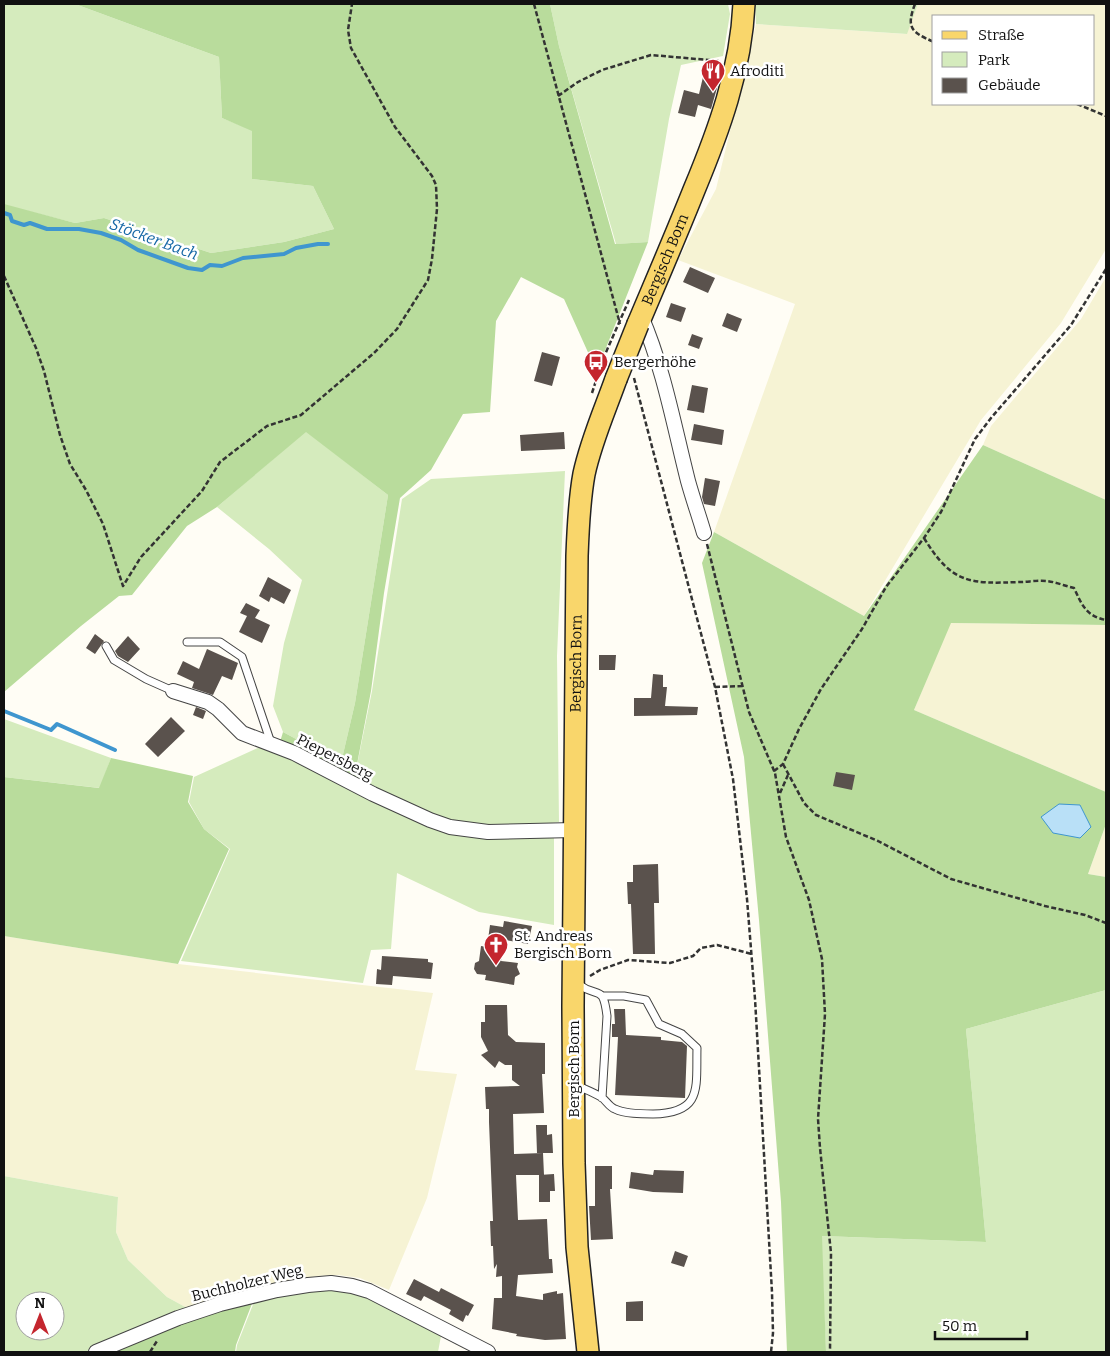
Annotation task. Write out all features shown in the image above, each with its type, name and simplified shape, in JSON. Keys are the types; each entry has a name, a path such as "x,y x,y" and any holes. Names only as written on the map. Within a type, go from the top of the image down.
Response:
{"main road":[{"name":"Bergisch Born","path":"588,1352 576,1226 574,1084 581,979 574,830 576,588 581,492 594,440 624,375 632,316 711,146 726,106 742,36 744,4"}],"street":[{"path":"632,316 648,332 704,533"},
{"name":"Piepersberg","path":"173,691 208,702 218,709 242,733 294,753 373,794 450,827 503,833 574,830"},
{"name":"Buchholzer Weg","path":"96,1352 154,1327 220,1304 277,1290 331,1283 352,1286 377,1294 488,1352"}],"lane":[{"path":"187,642 220,642 242,657 271,744"},
{"name":"Piepersberg","path":"106,646 114,660 146,679 173,691"},
{"path":"574,1084 602,1098 613,1109 647,1114 672,1112 686,1106 691,1101 696,1084 697,1048 682,1034 658,1024 646,1000 624,996 604,996 598,992 587,990 581,979"},
{"path":"602,1098 607,1016 604,996"}],"path":[{"path":"4,276 44,371 60,435 70,464 103,524 123,586 141,556 202,491 220,462 267,426 301,414 374,353 397,329 428,280 432,259 436,185 432,176 395,127 350,48 348,30 352,4"},
{"path":"534,4 558,96 632,316 603,359 590,397"},
{"path":"915,4 910,18 911,27 917,35 932,41"},
{"path":"558,96 578,82 602,70 651,55 737,62"},
{"path":"1079,105 1106,116"},
{"path":"774,771 783,764 799,729 822,689 862,629 886,588 941,512 975,439 1071,325 1106,269"},
{"path":"624,375 715,687 733,779 752,954 772,1292 773,1333 771,1352"},
{"path":"704,533 749,712 774,771 786,837 809,900 822,959 825,1014 818,1118 831,1253 830,1352"},
{"path":"924,538 935,556 956,575 966,580 1046,581 1074,588 1084,608 1096,618 1106,620"},
{"path":"715,687 743,686"},
{"path":"783,764 804,804 816,815 878,841 951,879 1045,906 1085,915 1106,923"},
{"path":"779,794 788,775"},
{"path":"581,979 628,960 670,963 693,956 701,948 717,945 752,954"}],"shaded area":[{"path":"918,4 1106,4 1106,249 1061,323 981,420 864,616 714,532 795,304 678,260 716,189 756,24 906,34"},
{"path":"1106,277 1106,500 983,445 991,426 1081,319"},
{"path":"950,623 1106,625 1106,792 914,710"},
{"path":"1106,824 1106,877 1088,874"},
{"path":"4,936 178,964 433,993 415,1070 457,1074 427,1198 389,1290 360,1278 338,1275 317,1276 259,1287 187,1308 167,1297 128,1260 116,1232 118,1197 4,1176"}],"green space":[{"path":"4,4 75,4 219,57 222,118 252,130 252,179 313,186 334,229 284,242 211,253 104,218 75,223 24,210 4,215"},
{"path":"75,4 550,4 559,46 615,244 648,242 600,363 591,359 564,299 521,277 496,321 490,412 463,414 431,470 400,498 384,593 371,691 354,780 280,742 283,732 341,763 355,703 388,495 306,432 217,507 187,526 132,595 119,596 4,692 4,204 75,223 104,218 211,253 284,242 334,229 313,186 252,179 252,131 222,118 219,57"},
{"path":"550,4 728,4 730,14 723,56 681,65 669,119 648,242 616,244 559,46"},
{"path":"755,4 918,4 907,34 756,24"},
{"path":"306,431 388,495 355,703 341,763 283,732 273,706 284,643 302,580 269,549 217,507"},
{"path":"983,445 1106,500 1106,625 951,623 914,710 1106,792 1106,824 1088,874 1106,877 1106,990 966,1029 986,1242 822,1236 826,1352 787,1352 781,1202 744,757 702,563 714,532 864,616"},
{"path":"565,471 557,656 559,822 510,828 470,825 429,815 354,780 372,691 402,499 431,479"},
{"path":"4,719 111,758 100,788 4,777"},
{"path":"262,746 427,824 554,836 554,925 479,912 397,873 391,949 371,950 363,983 181,961 230,849 204,829 189,802 194,777"},
{"path":"111,758 193,776 188,802 204,829 229,849 178,964 4,936 4,777 99,788"},
{"path":"1106,990 1106,1352 826,1352 821,1236 986,1242 966,1029"},
{"path":"4,1176 118,1197 116,1232 128,1260 167,1297 187,1308 98,1344 86,1352 4,1352"},
{"path":"310,1291 342,1291 380,1304 441,1336 438,1352 236,1352 254,1302"},
{"path":"253,1301 235,1352 101,1352 179,1319"}],"water":[{"path":"1059,804 1080,805 1091,827 1080,838 1053,833 1041,817"}],"building":[{"path":"703,77 719,81 711,109 698,105 695,117 678,113 684,90 699,94"},
{"path":"690,267 715,278 708,293 683,282"},
{"path":"671,303 686,308 681,322 666,317"},
{"path":"727,313 742,319 737,332 722,326"},
{"path":"692,334 703,338 699,349 688,345"},
{"path":"542,352 560,357 552,386 534,381"},
{"path":"692,385 708,388 704,413 687,410"},
{"path":"694,424 724,430 722,445 691,440"},
{"path":"564,432 565,449 521,451 520,435"},
{"path":"705,478 720,481 715,506 704,504 702,497"},
{"path":"268,577 291,590 284,604 271,597 269,602 259,596"},
{"path":"246,603 260,610 255,618 270,625 262,643 239,632 247,616 240,613"},
{"path":"95,634 104,641 95,654 86,648"},
{"path":"128,636 140,649 128,662 118,656 115,651"},
{"path":"207,649 238,663 232,680 222,676 213,695 192,688 194,682 177,674 183,661 199,669"},
{"path":"599,655 616,655 615,670 599,670"},
{"path":"653,674 663,675 663,687 667,687 665,706 698,707 697,715 634,716 634,698 651,698"},
{"path":"196,707 206,711 203,719 193,715"},
{"path":"171,717 185,731 158,757 145,744"},
{"path":"836,772 855,775 852,790 833,786"},
{"path":"658,864 659,903 654,903 655,954 633,954 631,904 628,904 627,882 633,882 633,865"},
{"path":"504,921 532,926 528,944 505,940 501,961 518,963 517,967 520,974 515,977 514,985 485,980 486,975 477,974 474,969 475,963 479,961 481,946 487,947 490,925 503,927"},
{"path":"382,956 428,959 428,962 433,963 431,979 393,976 392,985 376,984 377,969 381,970"},
{"path":"485,1005 507,1005 508,1035 516,1042 545,1043 545,1074 542,1074 544,1113 513,1114 514,1154 543,1153 544,1175 516,1175 518,1220 547,1219 549,1259 552,1259 553,1273 518,1275 516,1296 543,1300 543,1294 557,1291 557,1294 563,1293 566,1339 545,1340 516,1336 517,1334 492,1329 494,1298 502,1298 502,1276 496,1277 497,1264 494,1269 493,1246 491,1246 490,1221 493,1221 489,1109 486,1109 485,1087 520,1086 512,1080 512,1065 505,1065 499,1061 495,1068 481,1055 488,1051 481,1037 481,1022 485,1022"},
{"path":"614,1009 625,1009 626,1035 661,1037 661,1040 682,1042 687,1046 685,1098 615,1095 618,1037 612,1037 612,1024 615,1024"},
{"path":"536,1125 547,1125 547,1135 552,1134 553,1153 537,1153"},
{"path":"595,1166 612,1166 612,1189 610,1189 613,1239 591,1240 589,1206 595,1206"},
{"path":"654,1170 684,1171 683,1193 653,1192 629,1188 631,1172 653,1175"},
{"path":"554,1174 555,1191 550,1191 550,1202 539,1202 539,1175"},
{"path":"675,1251 688,1256 684,1267 671,1263"},
{"path":"414,1279 439,1292 441,1288 474,1305 468,1316 466,1315 463,1322 449,1314 451,1310 424,1296 421,1301 406,1294"},
{"path":"643,1301 643,1321 626,1321 626,1302"}],"waterway":[{"name":"Stöcker Bach","path":"4,213 10,215 12,221 24,225 30,223 47,229 79,229 101,233 121,240 138,250 188,268 202,270 210,265 222,266 243,258 284,254 296,248 328,244"},
{"path":"4,711 51,730 57,724 115,750"}],"place":[{"name":"Afroditi","path":"713,92"},
{"name":"Bergerhöhe","path":"596,383"},
{"name":"St. Andreas Bergisch Born","path":"496,966"}]}
